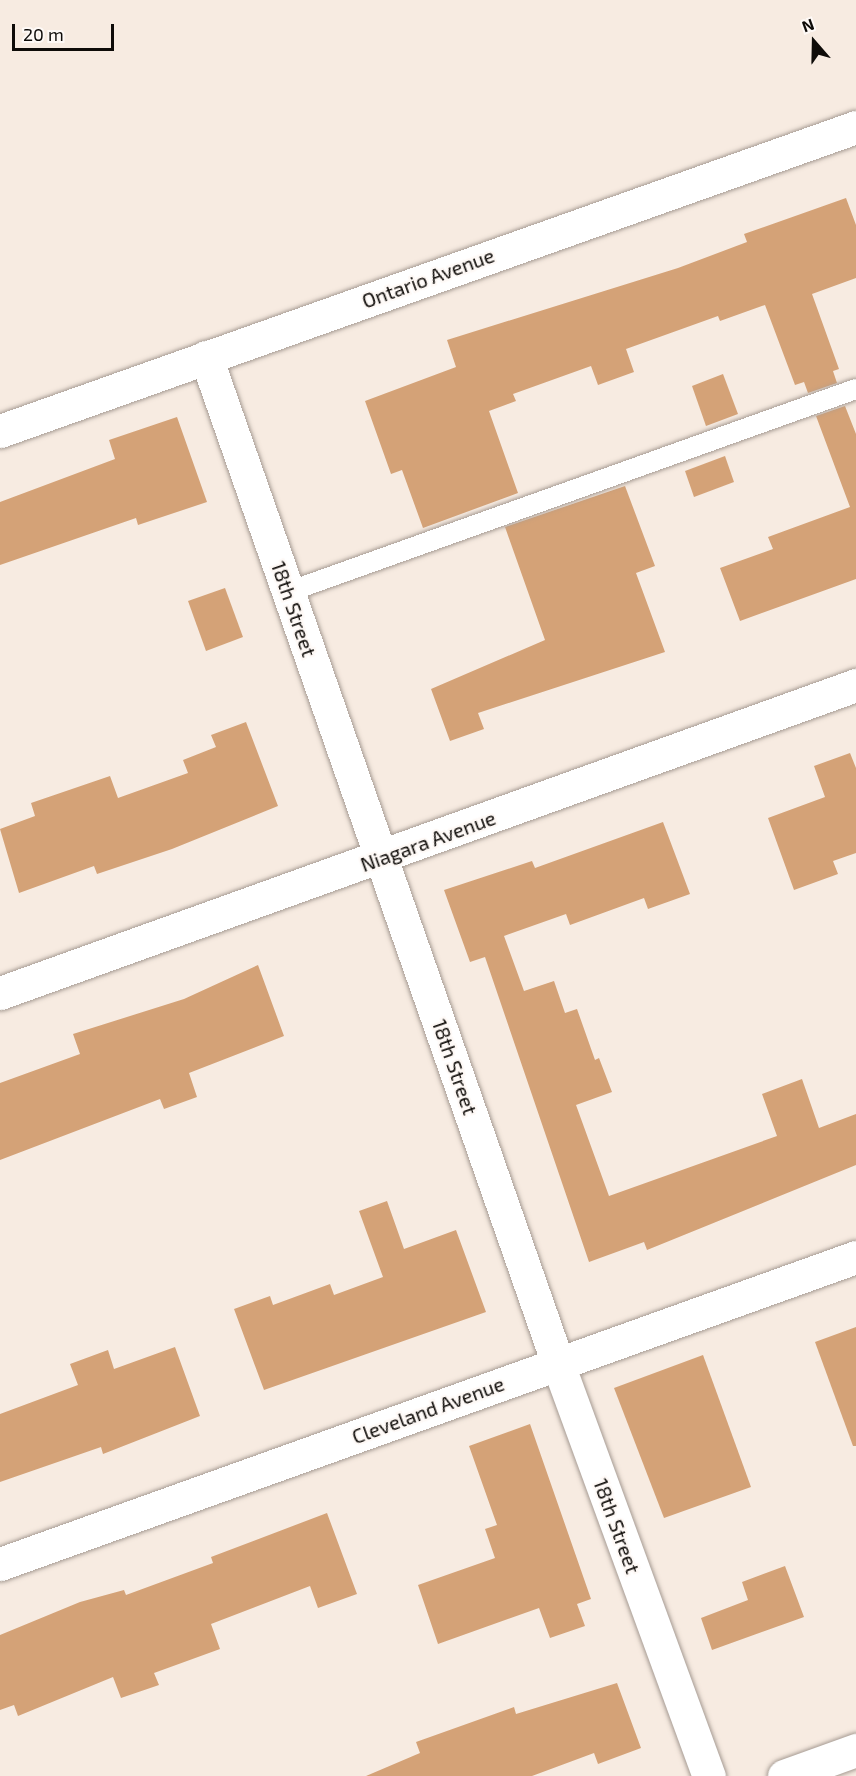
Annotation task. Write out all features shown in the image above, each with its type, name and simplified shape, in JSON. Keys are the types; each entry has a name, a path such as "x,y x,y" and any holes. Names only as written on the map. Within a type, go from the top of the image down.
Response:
{"street":[{"name":"Ontario Avenue","path":"0,431 856,127"},
{"name":"18th Street","path":"206,357 558,1364 709,1776"},
{"name":"Niagara Avenue","path":"0,993 382,858 856,686"},
{"name":"Cleveland Avenue","path":"0,1564 856,1257"},
{"path":"784,1776 856,1750"}],"lane":[{"path":"288,592 856,389"}],"building":[{"path":"846,198 856,225 856,278 812,294 839,369 833,371 837,383 808,393 804,382 795,385 765,305 720,321 718,316 626,349 634,372 598,385 591,366 513,394 516,401 489,411 518,493 423,528 402,470 391,474 365,401 456,367 447,340 678,268 747,242 744,234"},
{"path":"723,374 738,414 706,426 692,386"},
{"path":"845,406 856,434 856,579 740,621 720,568 773,549 768,537 850,507 816,416"},
{"path":"177,417 207,502 138,525 136,518 0,565 0,502 115,459 109,440"},
{"path":"725,456 734,482 694,497 685,471"},
{"path":"625,486 655,566 636,573 665,652 478,713 484,729 450,741 431,689 545,640 505,527"},
{"path":"225,588 243,637 206,651 188,601"},
{"path":"246,722 278,806 172,849 97,874 94,866 19,893 0,829 35,816 31,803 110,776 118,798 188,773 183,760 216,747 211,735"},
{"path":"850,753 856,768 856,853 833,861 838,874 794,890 768,818 825,797 814,766"},
{"path":"663,822 690,894 648,909 644,898 570,925 566,914 504,936 524,991 554,981 565,1013 577,1009 595,1060 599,1058 612,1092 576,1105 609,1196 777,1136 762,1094 802,1079 819,1128 856,1114 856,1165 647,1250 644,1242 589,1262 485,957 470,962 444,890 532,861 535,868"},
{"path":"258,965 284,1036 189,1073 197,1097 164,1109 160,1099 0,1160 0,1083 80,1054 73,1034 184,999"},
{"path":"387,1201 404,1249 456,1230 486,1312 264,1390 234,1309 270,1296 273,1305 330,1284 334,1295 383,1277 359,1211"},
{"path":"856,1327 856,1446 853,1446 815,1342"},
{"path":"175,1347 200,1416 103,1454 101,1447 0,1482 0,1414 78,1385 70,1364 108,1350 114,1369"},
{"path":"703,1355 751,1487 664,1518 614,1388"},
{"path":"530,1424 591,1599 577,1604 585,1626 550,1638 539,1608 438,1644 418,1585 495,1558 485,1529 497,1525 469,1446"},
{"path":"327,1513 357,1594 318,1608 310,1586 211,1624 220,1649 154,1673 159,1685 121,1698 113,1677 18,1716 14,1705 0,1710 0,1635 80,1602 124,1590 126,1595 213,1563 211,1557"},
{"path":"785,1566 804,1617 712,1650 701,1618 748,1600 742,1582"},
{"path":"617,1683 641,1748 598,1764 594,1753 532,1776 366,1776 420,1753 416,1742 514,1707 516,1714"}]}
